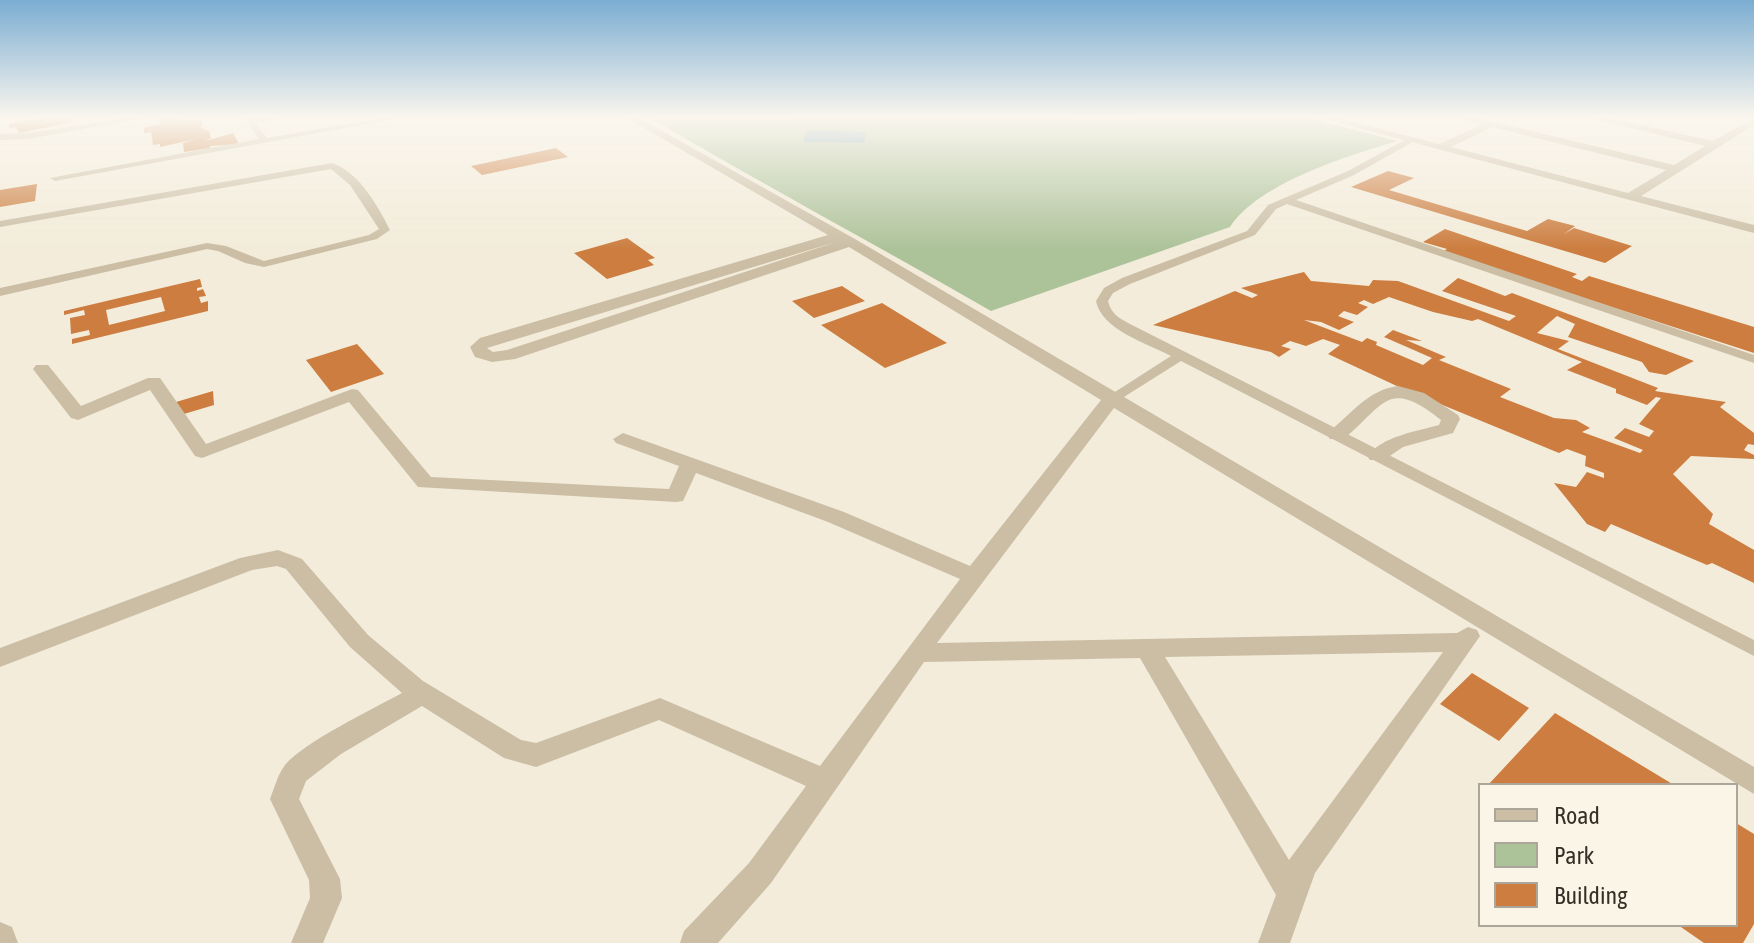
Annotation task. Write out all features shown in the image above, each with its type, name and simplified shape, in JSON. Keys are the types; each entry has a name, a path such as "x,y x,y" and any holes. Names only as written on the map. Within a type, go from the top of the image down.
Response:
{"street":[{"path":"712,162 1111,399 1472,631 1754,782"},
{"path":"1494,162 1754,229"},
{"path":"1649,162 1674,168"},
{"path":"1630,197 1685,162"},
{"path":"844,239 509,355 492,357 481,353 478,347 486,341 844,239"},
{"path":"42,369 78,414 154,382 202,452 352,394 425,483 676,496 690,464"},
{"path":"1337,435 1381,395 1405,392 1430,402 1451,419 1446,429 1396,443 1377,456"},
{"path":"696,943 760,873 974,576 1111,399"},
{"path":"623,439 836,517 974,576"},
{"path":"0,658 248,563 278,558 294,564 359,641 423,693 514,750 536,755 660,709 825,781"},
{"path":"917,653 1147,648 1472,631"},
{"path":"1274,943 1302,866 1472,631"},
{"path":"1147,648 1292,893"},
{"path":"307,943 326,898 324,879 284,799 295,773 331,746 423,693"}],"lane":[{"path":"55,178 148,162"},
{"path":"1371,162 1272,207 1251,233 1108,291 1102,301 1104,310 1114,321 1754,649"},
{"path":"0,224 338,166 385,230 373,237 264,264 251,263 227,248 207,246 0,292"},
{"path":"1285,200 1754,359"},
{"path":"1111,399 1181,355"}],"green space":[{"path":"726,162 1334,162 1283,184 1262,197 1230,227 991,311"}],"building":[{"path":"490,162 544,162 482,175 471,166"},
{"path":"1388,171 1414,178 1389,190 1527,231 1548,219 1575,226 1564,234 1574,228 1632,246 1605,263 1351,187"},
{"path":"37,184 35,201 0,207 0,190"},
{"path":"1445,229 1577,274 1572,277 1582,281 1589,276 1754,327 1754,353 1451,255 1444,251 1447,249 1423,242"},
{"path":"627,238 655,258 648,260 654,265 607,279 574,253"},
{"path":"1304,272 1311,281 1369,286 1373,280 1398,281 1509,321 1516,316 1442,291 1458,278 1505,296 1512,293 1694,361 1666,375 1649,372 1642,362 1568,337 1575,324 1557,316 1537,333 1569,341 1558,349 1658,388 1655,391 1726,402 1720,407 1754,433 1754,445 1748,444 1744,450 1754,455 1754,459 1691,456 1673,474 1713,514 1709,524 1754,550 1754,583 1712,563 1707,565 1611,524 1605,532 1587,524 1554,483 1576,487 1587,472 1604,478 1604,473 1585,466 1586,456 1567,449 1559,453 1328,354 1340,345 1323,339 1306,346 1290,341 1281,346 1291,349 1279,357 1271,352 1153,325 1235,291 1252,298 1258,295 1241,288","holes":["1389,297 1472,321 1478,319 1582,362 1567,370 1647,405 1656,397 1661,398 1639,424 1654,431 1649,437 1625,428 1614,438 1643,450 1640,453 1582,432 1590,428 1576,420 1554,418 1500,397 1511,389 1439,360 1446,357 1406,340 1422,341 1393,330 1384,337 1432,358 1423,365 1367,338 1362,342 1304,320 1321,322 1339,330 1354,322 1338,316 1344,311 1357,315 1368,307 1358,303 1364,300 1373,304"]},
{"path":"200,279 202,287 197,291 203,289 206,296 199,297 201,303 208,301 208,311 72,344 72,339 90,335 89,330 71,334 70,318 85,315 84,310 64,315 64,311","holes":["161,297 165,311 109,325 106,310"]},
{"path":"842,286 865,301 814,318 792,301"},
{"path":"882,303 947,343 885,368 821,325"},
{"path":"357,344 384,374 331,392 306,360"},
{"path":"213,391 214,405 184,414 176,402"},
{"path":"1472,673 1529,708 1499,741 1440,704"},
{"path":"1555,713 1671,783 1490,783"},
{"path":"1738,824 1754,834 1754,924 1743,943 1704,943 1681,927 1738,927"}]}
